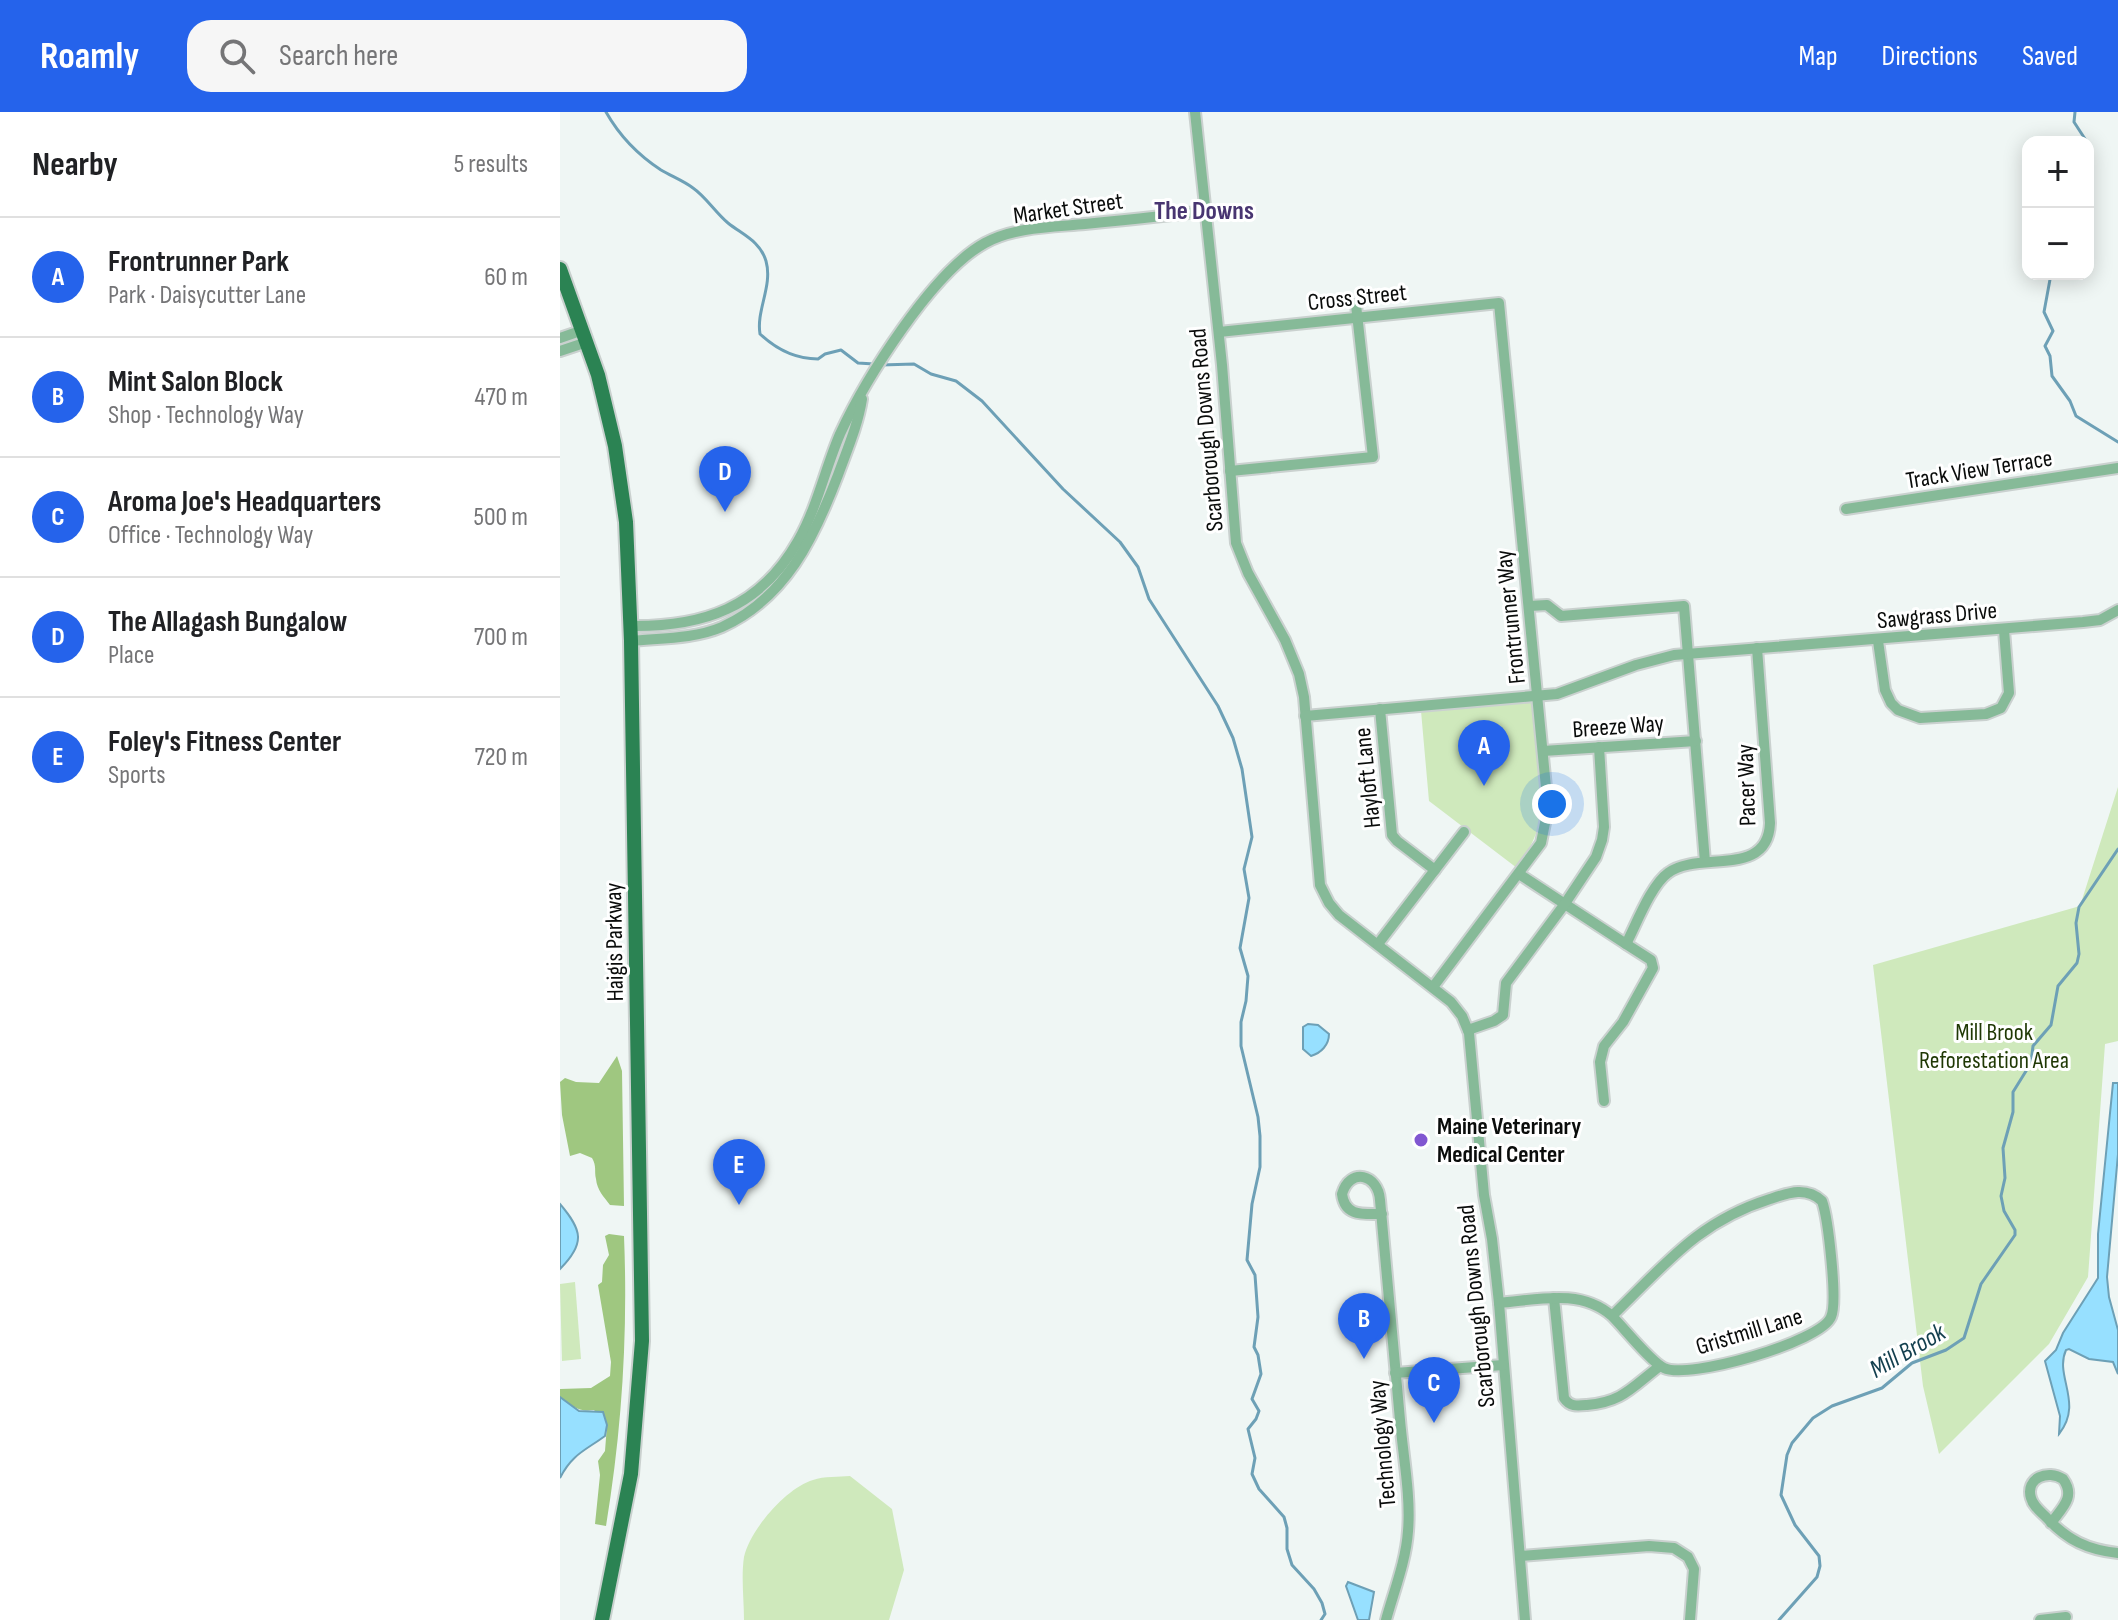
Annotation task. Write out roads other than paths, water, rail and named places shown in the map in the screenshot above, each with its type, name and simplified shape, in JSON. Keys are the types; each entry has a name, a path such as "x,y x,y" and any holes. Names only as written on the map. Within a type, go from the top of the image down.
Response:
{"main road":[{"name":"Haigis Parkway","path":"560,269 604,395 620,473 628,548 631,634 642,1341 631,1474 602,1620"}],"street":[{"name":"Scarborough Downs Road","path":"1195,112 1219,332 1236,543 1275,619 1301,685 1316,871 1320,885 1334,911 1459,1010 1468,1030 1484,1195 1499,1303 1525,1620"},
{"name":"Market Street","path":"631,634 717,614 766,584 799,540 840,434 863,390 933,288 964,257 986,242 1036,229 1205,211"},
{"name":"Cross Street","path":"1219,332 1499,303"},
{"name":"Frontrunner Way","path":"1433,987 1541,843 1548,808 1499,303"},
{"path":"1230,471 1373,457 1356,305"},
{"path":"560,338 585,336"},
{"path":"560,351 585,336"},
{"name":"Track View Terrace","path":"1846,509 2118,468"},
{"path":"1529,606 1547,605 1561,616 1684,606 1705,862"},
{"name":"Sawgrass Drive","path":"1305,716 1538,697 1576,688 1648,661 1689,654 1878,641 2092,621 2118,610"},
{"path":"1878,641 1885,690 1898,710 1920,718 1986,714 2001,708 2009,693 2004,630"},
{"name":"Pacer Way","path":"1626,944 1662,878 1677,868 1751,856 1761,849 1770,831 1757,648"},
{"name":"Hayloft Lane","path":"1380,709 1392,835 1398,843 1435,870"},
{"name":"Breeze Way","path":"1543,751 1696,741"},
{"path":"1468,1030 1503,1015 1506,983 1596,857 1604,827 1599,747"},
{"path":"1378,944 1464,832"},
{"path":"1519,874 1651,960 1653,968 1623,1022 1604,1046 1600,1062 1604,1101"},
{"name":"Technology Way","path":"1382,1214 1350,1211 1342,1194 1348,1182 1360,1177 1376,1183 1380,1194 1382,1214 1395,1373 1409,1525 1386,1620"},
{"name":"Gristmill Lane","path":"1612,1316 1678,1250 1716,1221 1759,1202 1796,1192 1808,1192 1819,1198 1825,1215 1832,1290 1833,1310 1828,1323 1785,1346 1726,1362 1684,1371 1660,1366"},
{"path":"1499,1303 1554,1298 1588,1300 1612,1316 1660,1366 1614,1401 1576,1406 1569,1404 1564,1398 1554,1298"},
{"path":"1395,1373 1503,1365"},
{"path":"2051,1523 2068,1501 2070,1493 2063,1479 2050,1474 2034,1481 2030,1494 2033,1503 2051,1523 2080,1544 2118,1553"},
{"path":"1520,1556 1641,1547 1674,1548 1688,1557 1694,1569 1690,1620"},
{"path":"2040,1620 2066,1617"}],"water":[{"path":"1318,1025 1329,1034 1324,1048 1311,1056 1303,1049 1303,1027"},
{"path":"2113,1083 2118,1083 2118,1154 2107,1277 2118,1330 2118,1374 2113,1362 2089,1359 2066,1350 2063,1370 2069,1411 2059,1434 2060,1416 2045,1361 2056,1350 2063,1333 2098,1278 2098,1234"},
{"path":"560,1204 573,1221 578,1236 574,1252 560,1269"},
{"path":"560,1397 579,1411 603,1412 607,1425 605,1436 575,1458 560,1478"},
{"path":"1348,1582 1374,1592 1369,1620 1358,1620 1346,1586"}],"waterway":[{"path":"606,112 637,151 698,192 723,219 760,248 768,270 760,334 773,345 794,355 818,359 841,350 858,363 874,364"},
{"path":"2075,112 2074,122 2083,136"},
{"path":"2050,280 2044,312 2053,331 2045,346 2050,356 2052,376 2070,401 2076,416 2118,442"},
{"path":"881,365 914,364 931,374 956,381 982,401 1063,489 1120,542 1138,567 1149,599 1218,706 1233,738 1242,769 1252,837 1244,869 1249,898 1240,948 1248,976 1241,1046 1260,1136 1260,1167 1252,1204 1247,1260 1255,1275 1258,1317 1254,1347 1261,1374 1252,1399 1259,1411 1248,1429 1255,1458 1252,1474 1259,1489 1284,1517 1292,1565 1322,1603 1325,1614 1321,1620"},
{"name":"Mill Brook","path":"1779,1620 1817,1577 1820,1566 1819,1556 1795,1525 1781,1495 1787,1455 1792,1443 1813,1418 1832,1406 1882,1388 1912,1363 1946,1350 1964,1338 1981,1284 2015,1235 2001,1196 2005,1178 2003,1148 2013,1112 2013,1092 2031,1063 2033,1046 2051,1025 2058,986 2077,963 2076,923 2079,907 2118,849"}],"place":[{"name":"The Allagash Bungalow","path":"725,512"},
{"name":"Frontrunner Park","path":"1484,786"},
{"name":"Maine Veterinary Medical Center","path":"1421,1140"},
{"name":"Foley's Fitness Center","path":"739,1205"},
{"name":"Mint Salon Block","path":"1364,1359"},
{"name":"Aroma Joe's Headquarters","path":"1434,1423"}],"district":[{"name":"The Downs","path":"1204,210"}],"park label":[{"name":"Mill Brook Reforestation Area","path":"1994,1046"}]}
